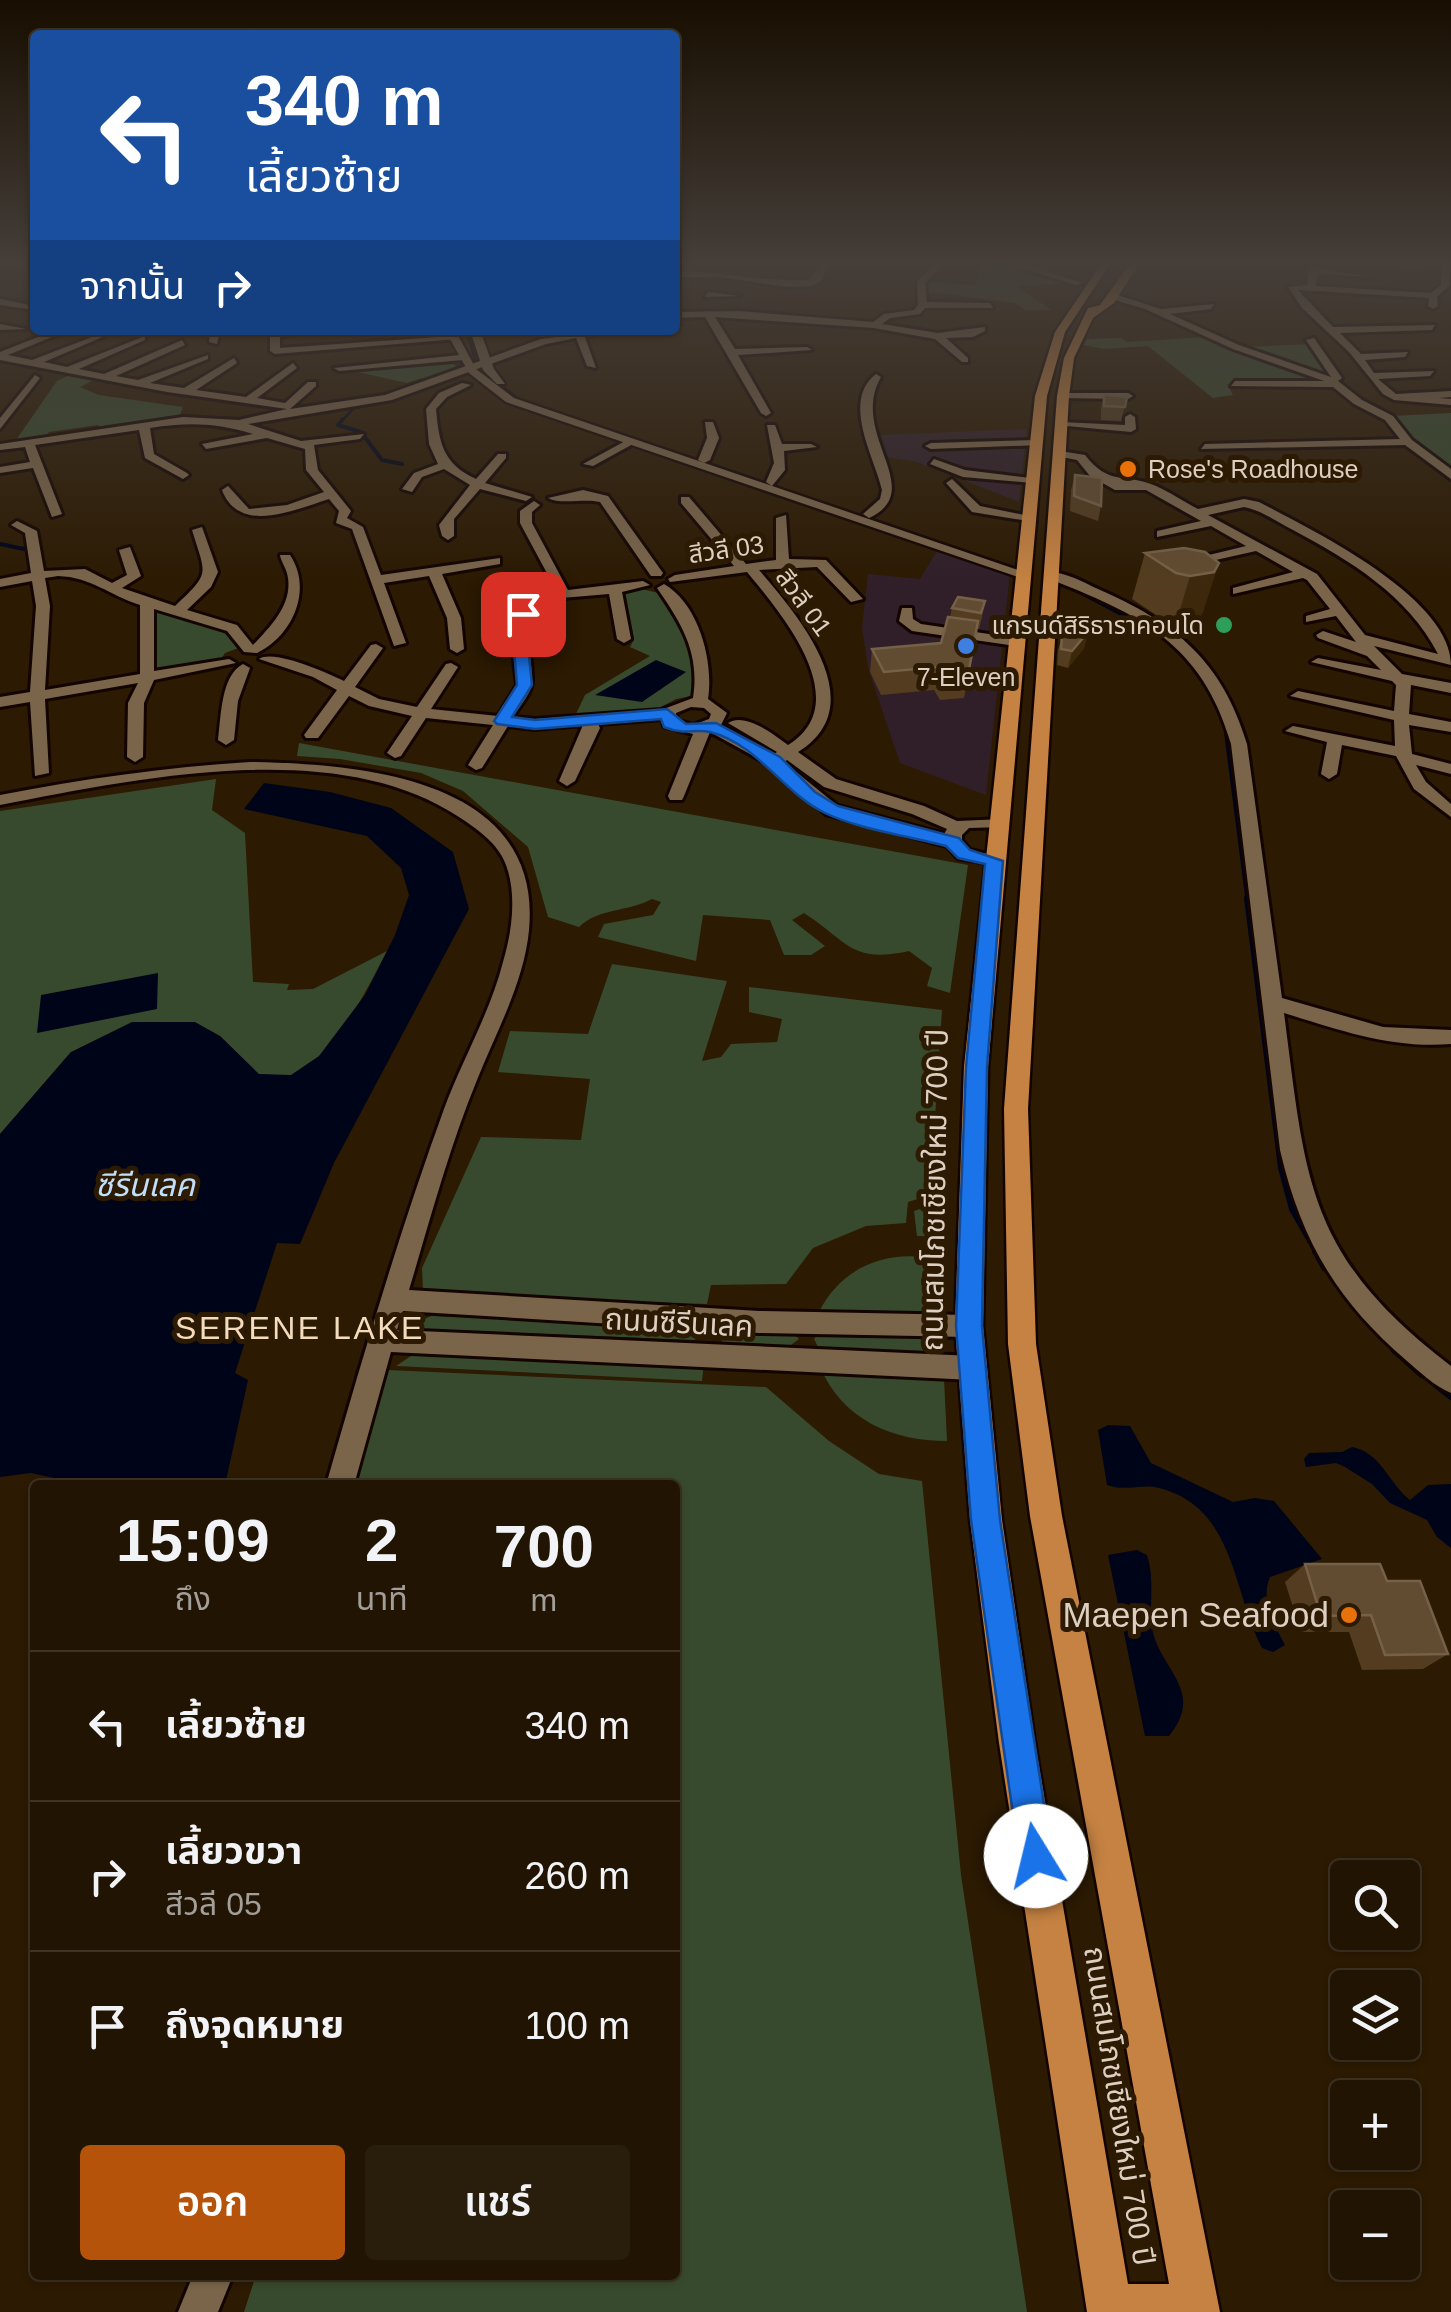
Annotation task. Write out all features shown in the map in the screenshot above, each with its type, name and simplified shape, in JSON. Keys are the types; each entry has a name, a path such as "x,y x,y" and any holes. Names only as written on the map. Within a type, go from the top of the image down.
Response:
{"main road":[{"name":"ถนนสมโภชเชียงใหม่ 700 ปี","path":"1047,369 1048,449 1033,572 1016,1109 1022,1344 1046,1516 1196,2310"},
{"name":"ถนนสมโภชเชียงใหม่ 700 ปี","path":"1067,369 1061,426 1032,479 1028,517 1033,572 1016,642 976,1067 969,1326 986,1520 1017,1744 1109,2309"},
{"path":"1109,2309 1196,2310"}],"street":[{"path":"70,369 288,409"},
{"path":"108,376 124,369"},
{"path":"140,383 177,369"},
{"path":"187,391 222,369"},
{"path":"247,401 288,369"},
{"path":"396,369 467,370 510,400 629,442 869,514 1128,607 1189,650 1224,694 1238,744 1291,1150 1308,1213 1331,1258 1382,1321 1451,1382"},
{"path":"490,369 495,378 525,398 705,463 1033,572"},
{"path":"741,369 766,413"},
{"path":"1298,369 1334,382 1389,418 1408,442 1451,475"},
{"path":"1332,369 1337,378 1334,382"},
{"path":"1366,369 1381,390 1394,396 1451,402"},
{"path":"0,447 183,420 239,423 288,409 353,405 388,398 467,370"},
{"path":"467,370 431,408 436,452 445,465 479,483 548,504 554,479"},
{"path":"1370,376 1430,373"},
{"path":"869,514 886,500 888,490 864,396 876,377"},
{"path":"0,426 34,378"},
{"path":"1234,384 1334,382"},
{"path":"288,409 312,384"},
{"path":"1394,396 1451,394"},
{"path":"1062,396 1128,396"},
{"path":"239,423 305,443 365,434 353,405"},
{"path":"1061,426 1131,429 1130,417"},
{"path":"705,463 714,438 710,424"},
{"path":"144,425 149,456 183,474"},
{"path":"772,482 779,475 781,464 772,430 789,433"},
{"path":"206,446 266,434"},
{"path":"29,442 56,514"},
{"path":"588,464 629,442"},
{"path":"1205,447 1408,442"},
{"path":"305,443 310,447 312,470 345,512 337,525 358,527 399,643"},
{"path":"931,446 1048,449 1082,457 1094,474 1112,485 1198,513 1305,573 1404,684 1401,716 1405,755 1421,792 1451,812"},
{"path":"778,448 810,447"},
{"path":"448,536 448,518 502,456"},
{"path":"934,462 964,472 1032,479"},
{"path":"0,470 37,464"},
{"path":"408,489 418,476 445,465"},
{"path":"952,483 976,509 1028,517"},
{"path":"228,490 234,503 246,513 288,508 331,494"},
{"path":"549,496 583,494 604,499 656,573 670,583"},
{"name":"สีวลี 01","path":"685,500 799,630 819,662 825,688 820,720 808,738 782,757"},
{"path":"530,501 526,523 566,595"},
{"path":"1198,513 1244,503 1255,505 1376,572 1423,622 1449,661 1323,635"},
{"path":"782,518 783,563 820,564 856,599"},
{"path":"1161,534 1213,522"},
{"path":"17,524 31,530 43,606 37,696 41,773"},
{"path":"180,609 206,584 212,572 198,530"},
{"path":"1181,566 1258,547"},
{"path":"112,588 134,576 126,550"},
{"path":"0,702 236,666 257,652 296,596 292,565 286,558"},
{"path":"376,580 495,561"},
{"name":"สีวลี 03","path":"700,702 704,663 699,642 670,583 783,563"},
{"path":"434,571 454,618 457,650"},
{"path":"0,582 85,573 147,602 232,628 257,652 318,674 374,703 421,713 535,724 667,714 680,703 700,702 714,708 711,724 676,796"},
{"path":"643,585 642,578 656,573"},
{"path":"1238,590 1305,573"},
{"path":"476,765 525,685 519,627 534,596 556,578"},
{"path":"534,596 670,583"},
{"path":"615,589 624,639"},
{"path":"135,758 136,704 146,680 147,602"},
{"path":"1310,618 1341,610"},
{"path":"907,611 906,621 917,628 1016,642"},
{"path":"1423,622 1451,624"},
{"path":"312,735 376,648"},
{"path":"1318,662 1451,688"},
{"path":"226,740 236,666"},
{"path":"394,753 451,667"},
{"path":"1298,696 1451,726"},
{"path":"667,714 666,719 676,727 711,724 830,782 918,810 955,834 964,854 994,861"},
{"path":"567,781 592,728 589,720"},
{"path":"1293,731 1451,768"},
{"path":"1329,774 1336,740"},
{"path":"782,757 810,795 832,810 902,830 955,834 976,821 1000,823"},
{"path":"0,800 158,774 245,767 311,768 422,787 460,804 509,850 517,872 522,911 512,967 456,1107 380,1340 341,1480"},
{"path":"1432,799 1451,779"},
{"path":"902,830 918,810"},
{"path":"1272,1002 1397,1035 1430,1040 1451,1038"},
{"name":"ถนนซีรีนเลค","path":"395,1300 759,1322 969,1326"},
{"name":"ถนนซีรีนเลค","path":"380,1340 974,1368"},
{"path":"198,2312 211,2280"}],"shaded area":[{"path":"1027,429 1019,502 914,461 886,457 880,435"},
{"path":"937,551 1010,573 986,795 900,763 868,668 862,627 868,574 920,579"}],"green space":[{"path":"344,369 458,370 429,381 422,378 407,383"},
{"path":"1177,369 1331,369 1337,378 1329,383 1227,384 1233,395 1213,398"},
{"path":"74,373 99,377 80,387 99,395 183,407 178,419 49,432 44,438 14,443 57,381"},
{"path":"1451,413 1451,474 1414,444 1391,416"},
{"path":"641,589 659,593 682,629 693,667 691,696 659,708 575,716 585,695 650,656 630,647 634,639 625,592"},
{"path":"154,608 226,630 241,647 225,653 220,661 155,674"},
{"path":"299,743 968,865 950,993 927,986 932,968 909,951 861,952 804,913 792,920 825,946 811,955 784,955 770,920 703,915 696,961 598,937 604,924 653,915 661,902 652,899 604,913 579,927 548,917 528,847 463,791 421,773 297,756"},
{"path":"216,779 212,810 245,833 253,982 289,984 287,990 313,989 387,951 359,1003 320,1056 306,1068 287,1076 259,1075 220,1036 71,1052 0,1134 0,811"},
{"path":"612,964 727,981 702,1061 721,1057 731,1044 777,1042 782,1019 749,1012 749,987 942,1010 930,1195 908,1202 906,1223 866,1226 813,1248 786,1284 711,1285 707,1304 430,1295 423,1291 422,1268 481,1137 581,1140 590,1079 498,1072 510,1031 588,1034"},
{"path":"945,1205 944,1237 917,1236 914,1211"},
{"path":"923,1241 943,1243 943,1313 819,1312 837,1286 862,1268 891,1258 923,1257"},
{"path":"431,1316 695,1325 700,1326 702,1335 694,1340 422,1329 422,1320"},
{"path":"724,1323 789,1328 799,1339 787,1348 724,1344 716,1332"},
{"path":"819,1333 939,1339 944,1348 938,1354 818,1347 814,1339"},
{"path":"417,1352 704,1362 702,1381 396,1366"},
{"path":"820,1367 944,1379 947,1441 907,1437 872,1424 842,1401"},
{"path":"388,1370 766,1387 829,1441 879,1474 922,1481 961,1875 1027,2312 244,2312 254,2280 680,2280 680,1480 352,1480 355,1451"}],"water":[{"path":"656,660 686,672 642,702 595,695"},
{"name":"ซีรีนเลค","path":"264,783 330,792 391,808 453,852 469,909 334,1163 300,1244 277,1243 235,1373 248,1380 226,1480 64,1480 31,1473 0,1477 0,1134 71,1052 132,1022 195,1022 220,1036 259,1074 291,1075 319,1056 365,995 395,935 409,895 401,868 367,836 244,809"},
{"path":"158,973 157,1009 37,1033 41,995"},
{"path":"1108,1425 1130,1426 1151,1463 1233,1502 1255,1498 1274,1501 1322,1559 1270,1577 1267,1603 1285,1645 1273,1652 1262,1648 1228,1553 1203,1513 1184,1498 1159,1488 1107,1485 1098,1430"},
{"path":"1352,1447 1378,1462 1410,1500 1428,1485 1451,1484 1451,1548 1437,1537 1427,1520 1390,1503 1372,1484 1345,1467 1336,1463 1306,1467 1304,1459 1309,1453 1342,1452"},
{"path":"1137,1550 1147,1555 1149,1564 1156,1642 1182,1692 1179,1720 1169,1736 1145,1736 1108,1555"}],"building":[{"path":"1104,395 1127,397 1125,407 1104,406"},
{"path":"1075,475 1102,478 1101,506 1074,496"},
{"path":"1184,548 1205,552 1219,563 1214,572 1190,576 1176,573 1145,553"},
{"path":"958,597 985,601 981,613 952,608"},
{"path":"948,617 978,621 968,675 943,678 937,667 884,672 872,649 941,643"},
{"path":"1088,632 1072,651 1061,649 1062,635"},
{"path":"1305,1564 1380,1564 1387,1581 1420,1581 1448,1654 1385,1655 1371,1615 1321,1616"}],"waterway":[{"path":"482,370 517,398 541,407"},
{"path":"341,422 353,409"},
{"path":"343,419 338,425 361,432 382,460 402,464"},
{"path":"685,456 1010,567"},
{"path":"0,544 24,549"},
{"path":"1072,588 1152,630"},
{"path":"1148,627 1160,635"},
{"path":"1226,728 1248,900"},
{"path":"1247,898 1281,1168 1292,1209 1317,1253"},
{"path":"1316,1251 1325,1267"},
{"path":"1394,1349 1422,1374"},
{"path":"1436,1384 1451,1396"}],"place":[{"name":"Rose's Roadhouse","path":"1128,469"},
{"name":"แกรนด์สิริธาราคอนโด","path":"1224,625"},
{"name":"7-Eleven","path":"966,646"},
{"name":"Maepen Seafood","path":"1349,1615"}],"district":[{"name":"SERENE LAKE","path":"300,1328"}],"route":[{"path":"523,614 519,644 525,685 502,721 561,723 667,714 670,723 684,730 711,726 774,760 792,780 832,810 952,842 964,854 994,861 976,1067 969,1326 986,1520 1036,1856"}]}
